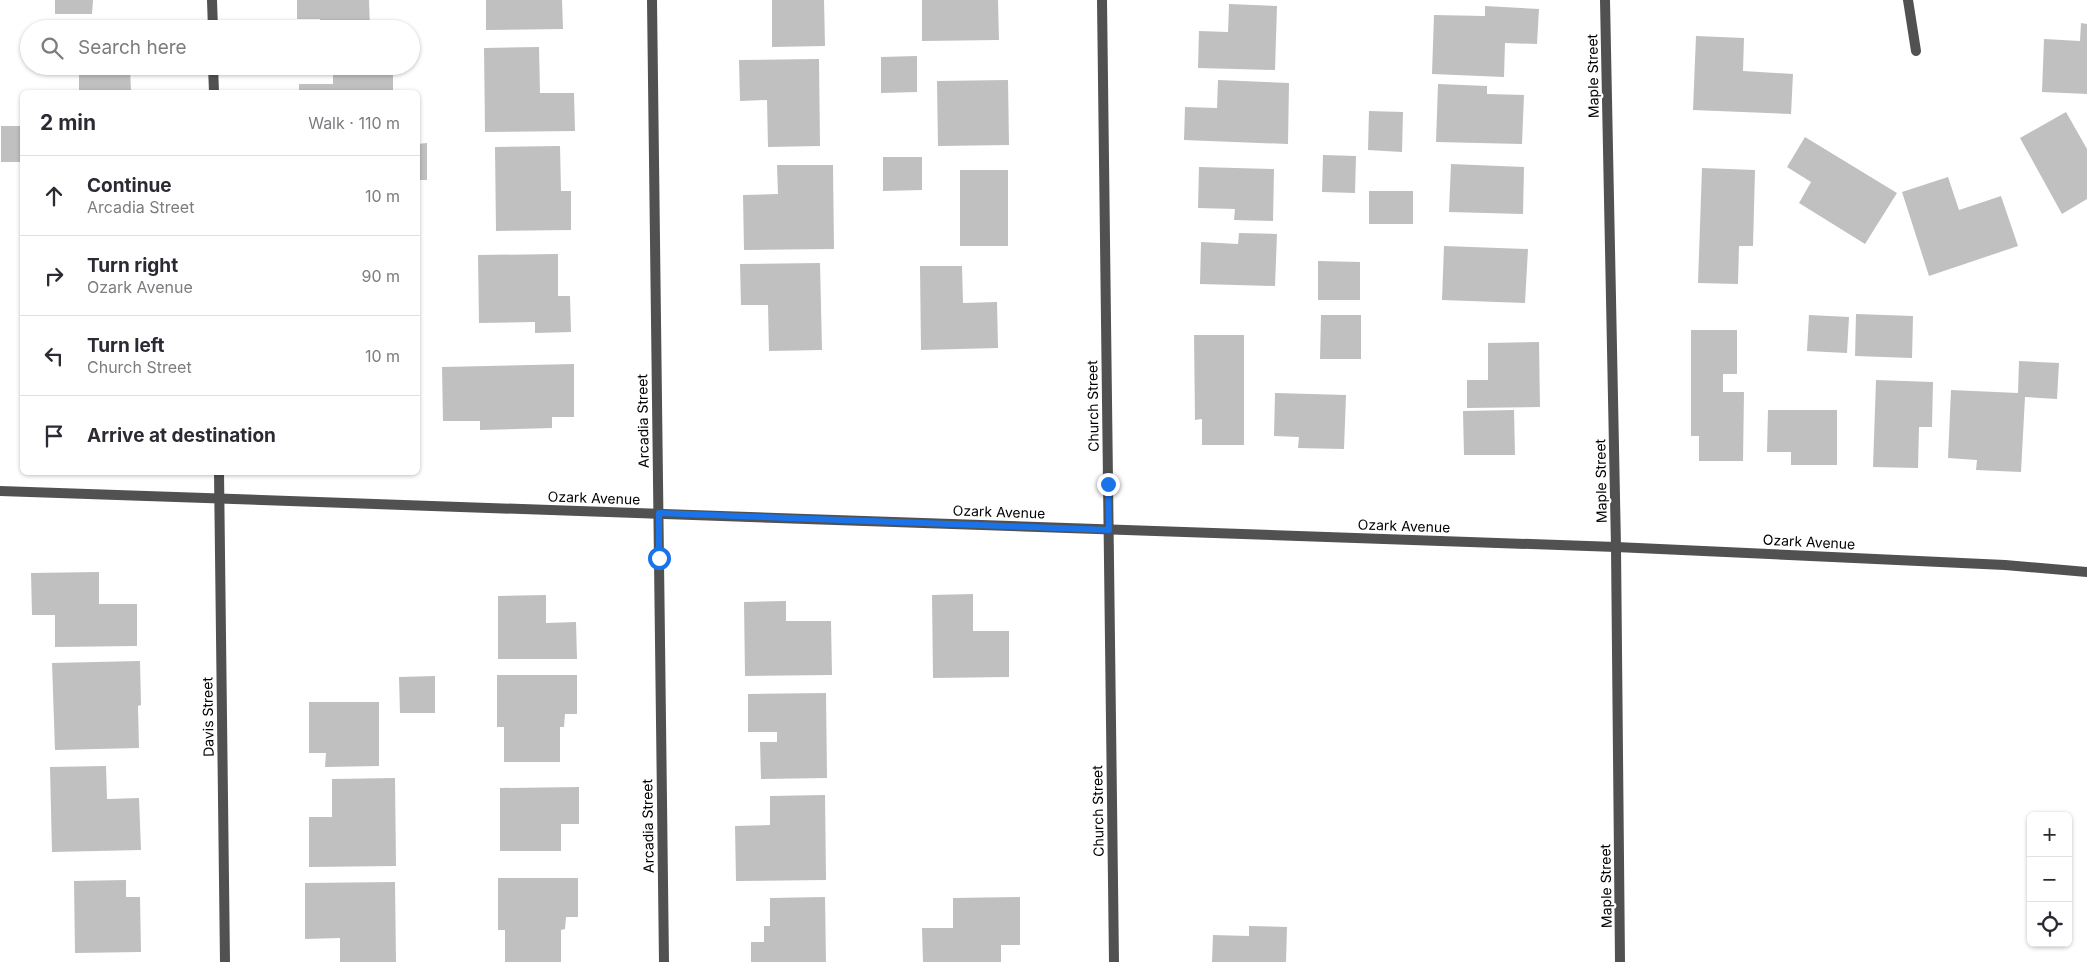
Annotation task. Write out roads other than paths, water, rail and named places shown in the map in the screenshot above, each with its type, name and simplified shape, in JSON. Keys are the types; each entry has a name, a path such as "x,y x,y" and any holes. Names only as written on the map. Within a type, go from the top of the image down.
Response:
{"street":[{"path":"212,0 213,20"},
{"name":"Arcadia Street","path":"652,0 664,962"},
{"name":"Church Street","path":"1102,0 1114,962"},
{"name":"Maple Street","path":"1605,0 1616,547 1620,962"},
{"path":"1908,0 1916,51"},
{"path":"213,75 214,90"},
{"name":"Davis Street","path":"219,475 225,962"},
{"name":"Ozark Avenue","path":"0,491 1616,547 2006,565 2087,572"}]}
